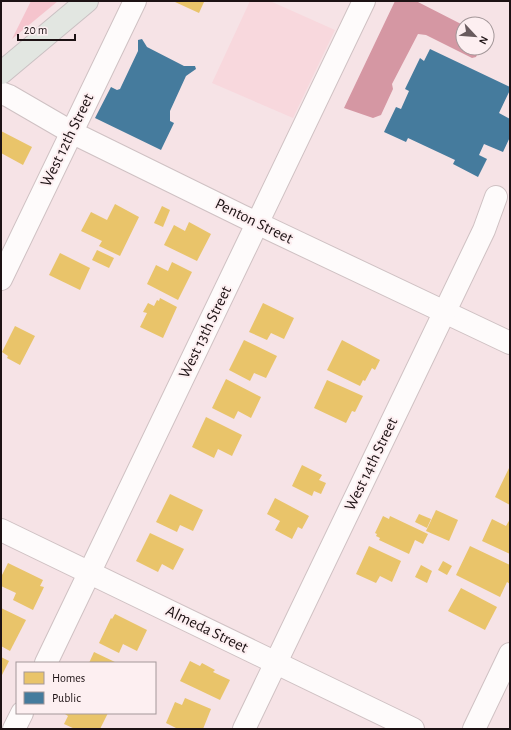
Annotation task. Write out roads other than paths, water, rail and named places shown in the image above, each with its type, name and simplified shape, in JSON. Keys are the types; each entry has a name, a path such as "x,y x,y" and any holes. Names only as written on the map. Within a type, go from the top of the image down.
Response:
{"main road":[{"path":"1,73 87,1"}],"street":[{"name":"West 12th Street","path":"1,279 134,1"},
{"name":"West 13th Street","path":"46,662 364,1"},
{"name":"Penton Street","path":"1,93 9,96 71,132 510,343"},
{"name":"West 14th Street","path":"244,729 484,230 496,197"},
{"name":"Almeda Street","path":"1,530 413,729"},
{"path":"474,729 510,654"},
{"path":"14,729 22,714"}]}
